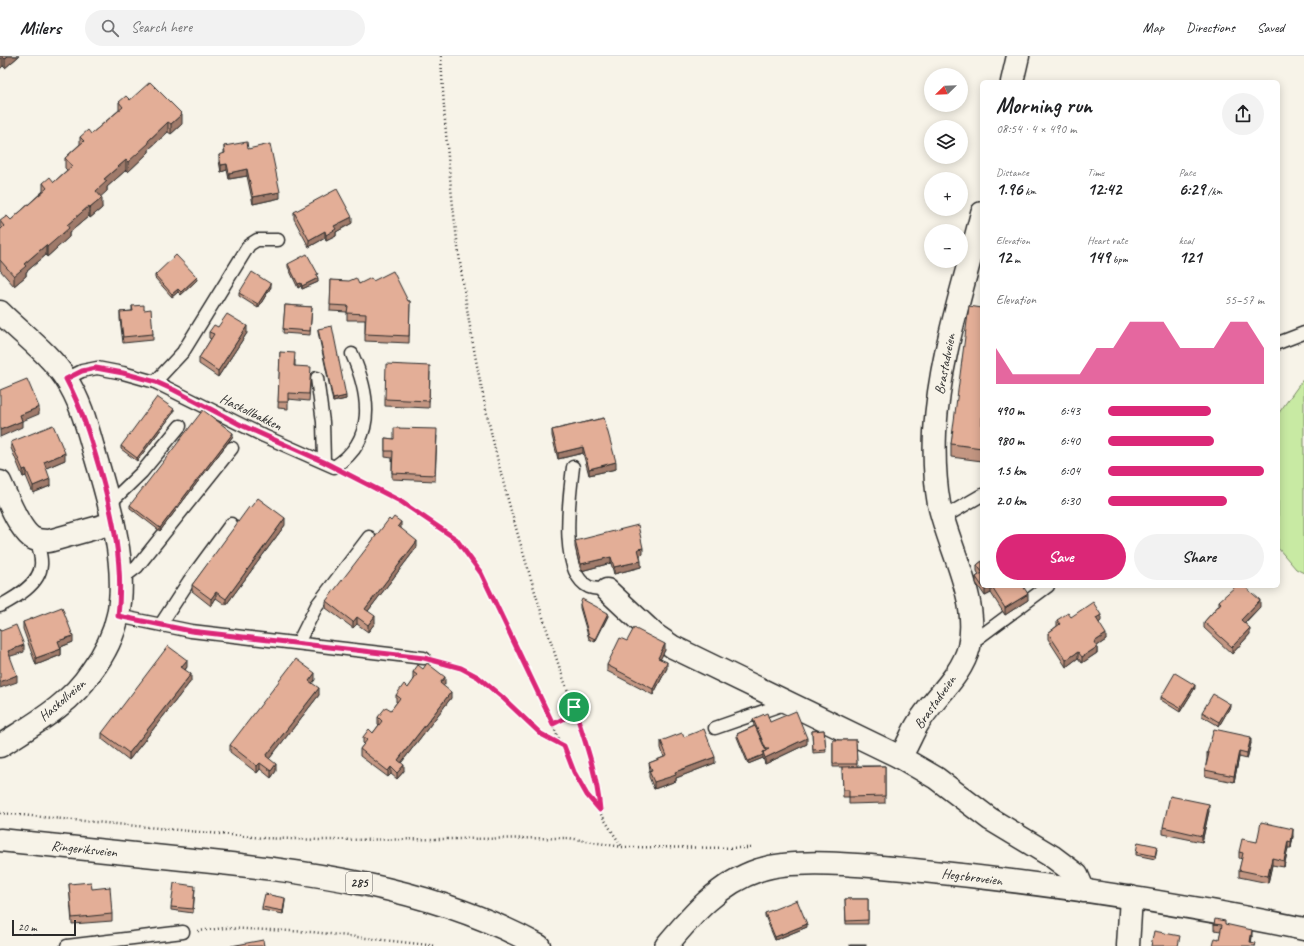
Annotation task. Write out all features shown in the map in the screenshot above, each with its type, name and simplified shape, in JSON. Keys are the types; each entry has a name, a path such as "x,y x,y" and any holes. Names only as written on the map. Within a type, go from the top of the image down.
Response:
{"street":[{"path":"1012,80 1018,56"},
{"name":"Brastadveien","path":"900,757 917,725 953,678 962,663 969,644 971,628 970,602 940,505 936,477 935,432 939,390 957,304 980,221"},
{"name":"Haskollveien","path":"0,312 49,357 66,379 79,403 87,426 118,548 121,595 118,616 103,653 90,674 76,690 39,720 0,746"},
{"path":"0,482 22,527 31,537 37,540 49,541 110,514"},
{"path":"607,590 654,634 673,648 900,757 936,778 990,819 1054,857 1077,875 1084,891"},
{"name":"Ringeriksveien","path":"0,840 169,857 310,874 387,889 460,911 540,946"},
{"name":"Hegsbroveien","path":"666,946 692,916 720,890 759,870 774,866 825,864 891,868 1132,897 1304,929"},
{"path":"1128,946 1132,897"}],"lane":[{"path":"156,382 183,352 249,245 257,240 278,240"},
{"path":"1280,342 1304,333"},
{"path":"317,378 329,464 347,459 353,450 363,428 367,414 367,402 363,379 352,354"},
{"name":"Haskollbakken","path":"66,379 82,371 96,368 117,371 156,382 264,436 329,464"},
{"path":"110,514 180,426"},
{"path":"120,580 130,574 142,562 232,448"},
{"path":"573,467 567,513 571,558 577,575 589,587 607,590"},
{"path":"944,517 980,496"},
{"path":"161,624 193,576 231,524"},
{"path":"298,643 317,605 369,537"},
{"path":"0,606 15,598 33,584 41,565 37,540"},
{"path":"969,644 1045,588"},
{"path":"118,616 191,631 424,658"},
{"path":"715,728 787,703"},
{"path":"67,946 183,932"}],"path":[{"path":"441,56 457,246 470,333 503,482 533,582 588,748 598,788 600,810"},
{"path":"329,464 400,501 456,539 481,573 564,746 574,772 587,795 600,810 622,847"},
{"path":"424,658 461,668 478,677 503,698 541,734 564,746"},
{"path":"553,724 565,718 574,707"},
{"path":"0,813 263,838 322,840 569,838 622,847 760,848"},
{"path":"183,932 224,928 312,932 437,946"}],"green space":[{"path":"1304,378 1304,573 1296,569 1280,550 1280,411"}],"building":[{"path":"0,56 8,56 5,59 3,57 0,59"},
{"path":"150,82 182,114 171,124 168,122 148,141 149,143 128,162 126,160 104,179 107,181 96,191 102,198 90,208 89,206 67,225 69,228 24,264 26,266 14,276 0,260 0,230 4,226 0,221 7,216 11,220 47,188 43,183 50,177 54,182 72,166 65,158 84,141 80,137 88,130 91,134 123,107 119,102 126,96 130,100"},
{"path":"247,142 248,149 270,144 280,192 253,197 247,169 229,173 227,164 221,165 219,155 225,153 224,146"},
{"path":"337,189 352,217 334,226 336,229 326,235 325,231 309,240 294,212"},
{"path":"307,254 318,274 316,275 318,278 302,286 301,283 298,284 288,264"},
{"path":"176,255 197,277 181,292 178,289 172,294 155,275"},
{"path":"393,271 408,301 410,301 409,336 365,334 366,314 347,313 348,306 330,305 331,280 349,281 356,278 359,284 371,278 373,281"},
{"path":"252,272 271,284 258,304 239,293"},
{"path":"144,305 144,310 151,309 153,334 123,337 120,312 133,311 132,306"},
{"path":"285,305 312,307 310,331 283,329"},
{"path":"969,306 980,308 980,448 951,444"},
{"path":"227,314 247,326 218,371 199,358 214,334 209,332 214,325 218,327"},
{"path":"332,326 346,396 333,399 318,329"},
{"path":"280,352 295,353 294,366 311,367 309,394 288,393 288,402 278,402"},
{"path":"386,364 430,366 429,401 385,399"},
{"path":"27,379 39,407 20,415 22,421 0,430 0,390"},
{"path":"157,397 174,409 137,458 121,446"},
{"path":"203,410 233,433 160,528 130,505"},
{"path":"604,418 616,462 589,469 583,447 558,453 552,430"},
{"path":"53,425 65,453 44,462 50,479 33,486 26,469 23,470 11,442"},
{"path":"394,428 437,429 435,475 392,473 393,451 385,451 385,438 394,439"},
{"path":"258,498 285,518 226,599 216,592 211,599 192,585 249,507 250,508"},
{"path":"394,517 401,522 398,526 417,541 365,609 375,616 368,625 357,617 353,622 326,601 389,519 391,521"},
{"path":"638,525 643,548 638,549 641,561 614,567 611,557 581,564 575,541"},
{"path":"980,574 980,583 976,577"},
{"path":"992,588 1024,588 1028,594 1005,608"},
{"path":"1234,588 1246,588 1260,600 1241,620 1250,628 1232,647 1204,622 1221,603 1219,601"},
{"path":"582,599 608,613 595,639 589,636 580,604"},
{"path":"1093,602 1101,615 1096,618 1106,634 1094,642 1097,647 1082,657 1078,652 1066,660 1048,633 1060,624 1057,620 1068,613 1071,617"},
{"path":"62,607 73,636 58,641 61,649 36,658 23,622"},
{"path":"16,625 24,645 8,651 17,675 0,682 0,629 1,631"},
{"path":"634,628 665,644 658,658 667,662 653,689 607,665 620,638 627,641"},
{"path":"168,646 187,660 181,667 191,674 129,753 102,733"},
{"path":"296,659 315,673 309,681 319,688 266,756 276,764 271,771 260,763 257,766 230,745"},
{"path":"427,663 445,677 440,683 451,692 398,760 404,765 397,773 391,767 388,771 360,749 367,740 363,737 369,729 373,733 382,721 378,717 386,707 391,710 400,698 396,695 404,684 408,688 417,675 413,672 418,665 423,669"},
{"path":"1175,673 1195,685 1180,708 1161,697"},
{"path":"1213,694 1230,704 1219,722 1202,712"},
{"path":"796,711 807,738 765,758 763,752 769,749 766,749 753,719 767,713 770,722"},
{"path":"755,726 766,751 763,752 763,755 748,761 737,734"},
{"path":"704,729 715,757 675,772 676,775 654,782 649,771 652,770 649,763 667,756 661,741 682,733 684,737"},
{"path":"1214,729 1251,737 1247,753 1239,751 1234,776 1205,770 1209,753 1207,753"},
{"path":"824,730 826,749 813,750 812,731"},
{"path":"833,740 856,740 857,764 833,764"},
{"path":"885,766 885,796 849,797 849,790 843,790 842,767"},
{"path":"1170,796 1209,804 1202,836 1163,827"},
{"path":"1261,822 1293,829 1291,842 1288,841 1284,861 1272,858 1268,876 1239,870 1243,853 1239,852 1242,839 1257,842"},
{"path":"1138,842 1157,846 1155,856 1136,852"},
{"path":"91,882 92,889 110,887 112,914 72,918 69,884"},
{"path":"174,883 195,886 193,909 171,907"},
{"path":"265,894 285,898 283,911 262,907"},
{"path":"845,899 868,899 868,920 846,921"},
{"path":"797,900 807,924 775,937 765,913"},
{"path":"1215,919 1225,921 1225,924 1252,930 1250,942 1256,943 1255,946 1213,946 1215,938 1219,939 1222,925 1214,924"},
{"path":"1154,931 1180,936 1178,946 1151,946"},
{"path":"263,940 264,946 231,946"},
{"path":"866,945 866,946 850,946"}],"route":[{"path":"96,368 123,373 156,382 264,436 324,462 400,501 456,539 469,555 481,573 496,601 553,724 565,718 574,707 588,748 598,788 600,810 587,795 574,772 564,746 541,734 491,687 478,677 461,668 441,661 424,658 191,631 118,616 121,595 118,548 106,491 79,403 66,379 82,371 96,368"}]}
